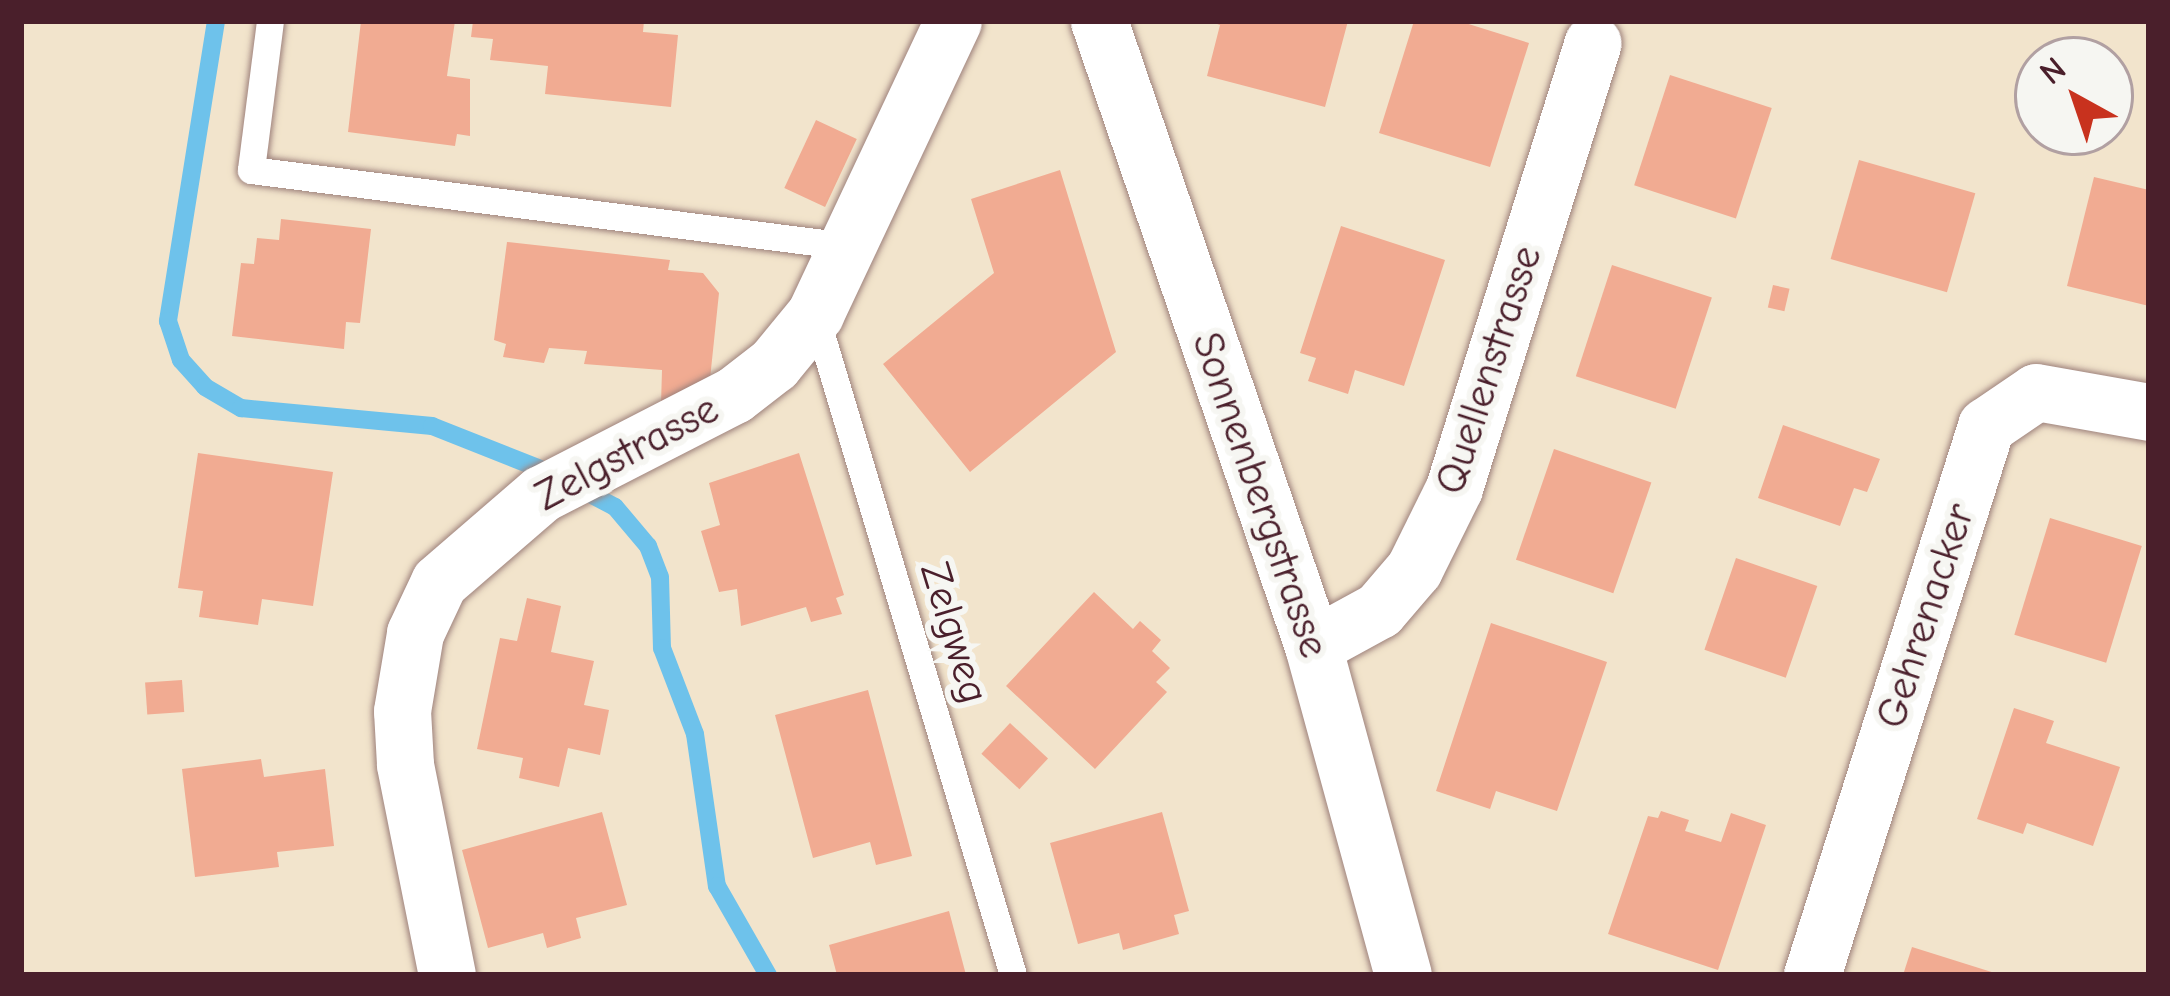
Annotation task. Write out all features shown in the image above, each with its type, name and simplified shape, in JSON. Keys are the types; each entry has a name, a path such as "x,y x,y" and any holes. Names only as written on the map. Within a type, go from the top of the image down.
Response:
{"street":[{"name":"Zelgstrasse","path":"447,975 405,764 402,711 415,633 439,582 541,494 734,395 774,364 814,314 952,21"},
{"name":"Sonnenbergstrasse","path":"1099,21 1313,646 1403,975"},
{"name":"Quellenstrasse","path":"1313,646 1379,610 1414,569 1454,488 1593,43"},
{"name":"Gehrenacker","path":"1812,975 1986,426 2036,392 2149,412"}],"lane":[{"path":"271,21 250,170 847,246"},
{"name":"Zelgweg","path":"814,314 1013,975"}],"building":[{"path":"361,21 455,21 447,76 470,79 470,136 457,134 455,146 348,132"},
{"path":"473,21 644,21 643,32 678,35 671,107 545,94 548,66 490,60 493,39 471,37"},
{"path":"1209,21 1348,21 1325,107 1207,76 1220,25"},
{"path":"1414,21 1459,21 1529,43 1490,167 1379,133"},
{"path":"1670,75 1772,108 1736,218 1634,185"},
{"path":"816,120 857,139 825,207 784,188"},
{"path":"1859,160 1975,193 1947,292 1831,259"},
{"path":"1060,170 1116,352 970,472 883,364 994,273 971,199"},
{"path":"2094,177 2149,190 2149,306 2067,286"},
{"path":"281,219 371,229 360,323 346,322 344,349 232,336 241,263 254,264 257,238 279,240"},
{"path":"1341,226 1445,260 1404,386 1355,370 1348,394 1308,381 1316,358 1300,353"},
{"path":"507,242 670,260 668,270 703,273 719,293 710,379 661,404 662,370 584,364 587,351 549,348 544,363 503,357 506,344 494,340"},
{"path":"1612,265 1712,297 1676,409 1576,376"},
{"path":"1773,285 1790,289 1784,311 1768,307"},
{"path":"1783,425 1880,459 1867,492 1854,488 1840,526 1758,498"},
{"path":"1554,449 1651,483 1613,593 1516,560"},
{"path":"198,453 333,472 313,606 262,599 258,625 199,617 203,591 178,588"},
{"path":"799,453 844,595 836,598 842,614 811,622 806,607 741,626 737,589 719,592 701,531 720,525 709,483"},
{"path":"2050,518 2142,546 2106,663 2014,635"},
{"path":"1736,558 1817,586 1786,678 1704,650"},
{"path":"1094,592 1133,629 1140,621 1161,640 1152,651 1170,668 1156,682 1167,692 1095,769 1006,686"},
{"path":"527,598 561,606 551,652 594,661 584,705 609,710 600,755 568,748 559,787 519,778 523,758 477,749 500,638 517,641"},
{"path":"1491,623 1607,662 1557,811 1496,791 1490,809 1436,791"},
{"path":"182,680 184,712 147,715 145,683"},
{"path":"868,690 912,856 876,865 870,842 813,858 775,715"},
{"path":"2014,708 2054,721 2046,743 2120,767 2093,846 2027,823 2023,834 1977,819"},
{"path":"1010,723 1048,758 1019,789 981,754"},
{"path":"261,759 264,777 325,769 334,846 277,852 279,867 195,877 182,769"},
{"path":"1661,811 1689,820 1685,831 1721,842 1731,813 1766,825 1718,970 1608,934 1648,816 1658,818"},
{"path":"602,812 627,905 576,918 581,938 547,948 543,933 488,948 462,850"},
{"path":"1162,812 1189,911 1174,915 1179,934 1123,950 1119,933 1078,944 1050,843"},
{"path":"949,911 966,975 837,975 829,945"},
{"path":"1912,947 1998,974 1998,975 1903,975"}],"waterway":[{"path":"216,21 168,321 181,360 205,387 241,408 432,426 553,474"},
{"path":"577,487 615,507 648,546 660,577 662,648 695,734 717,886 768,975"}]}
